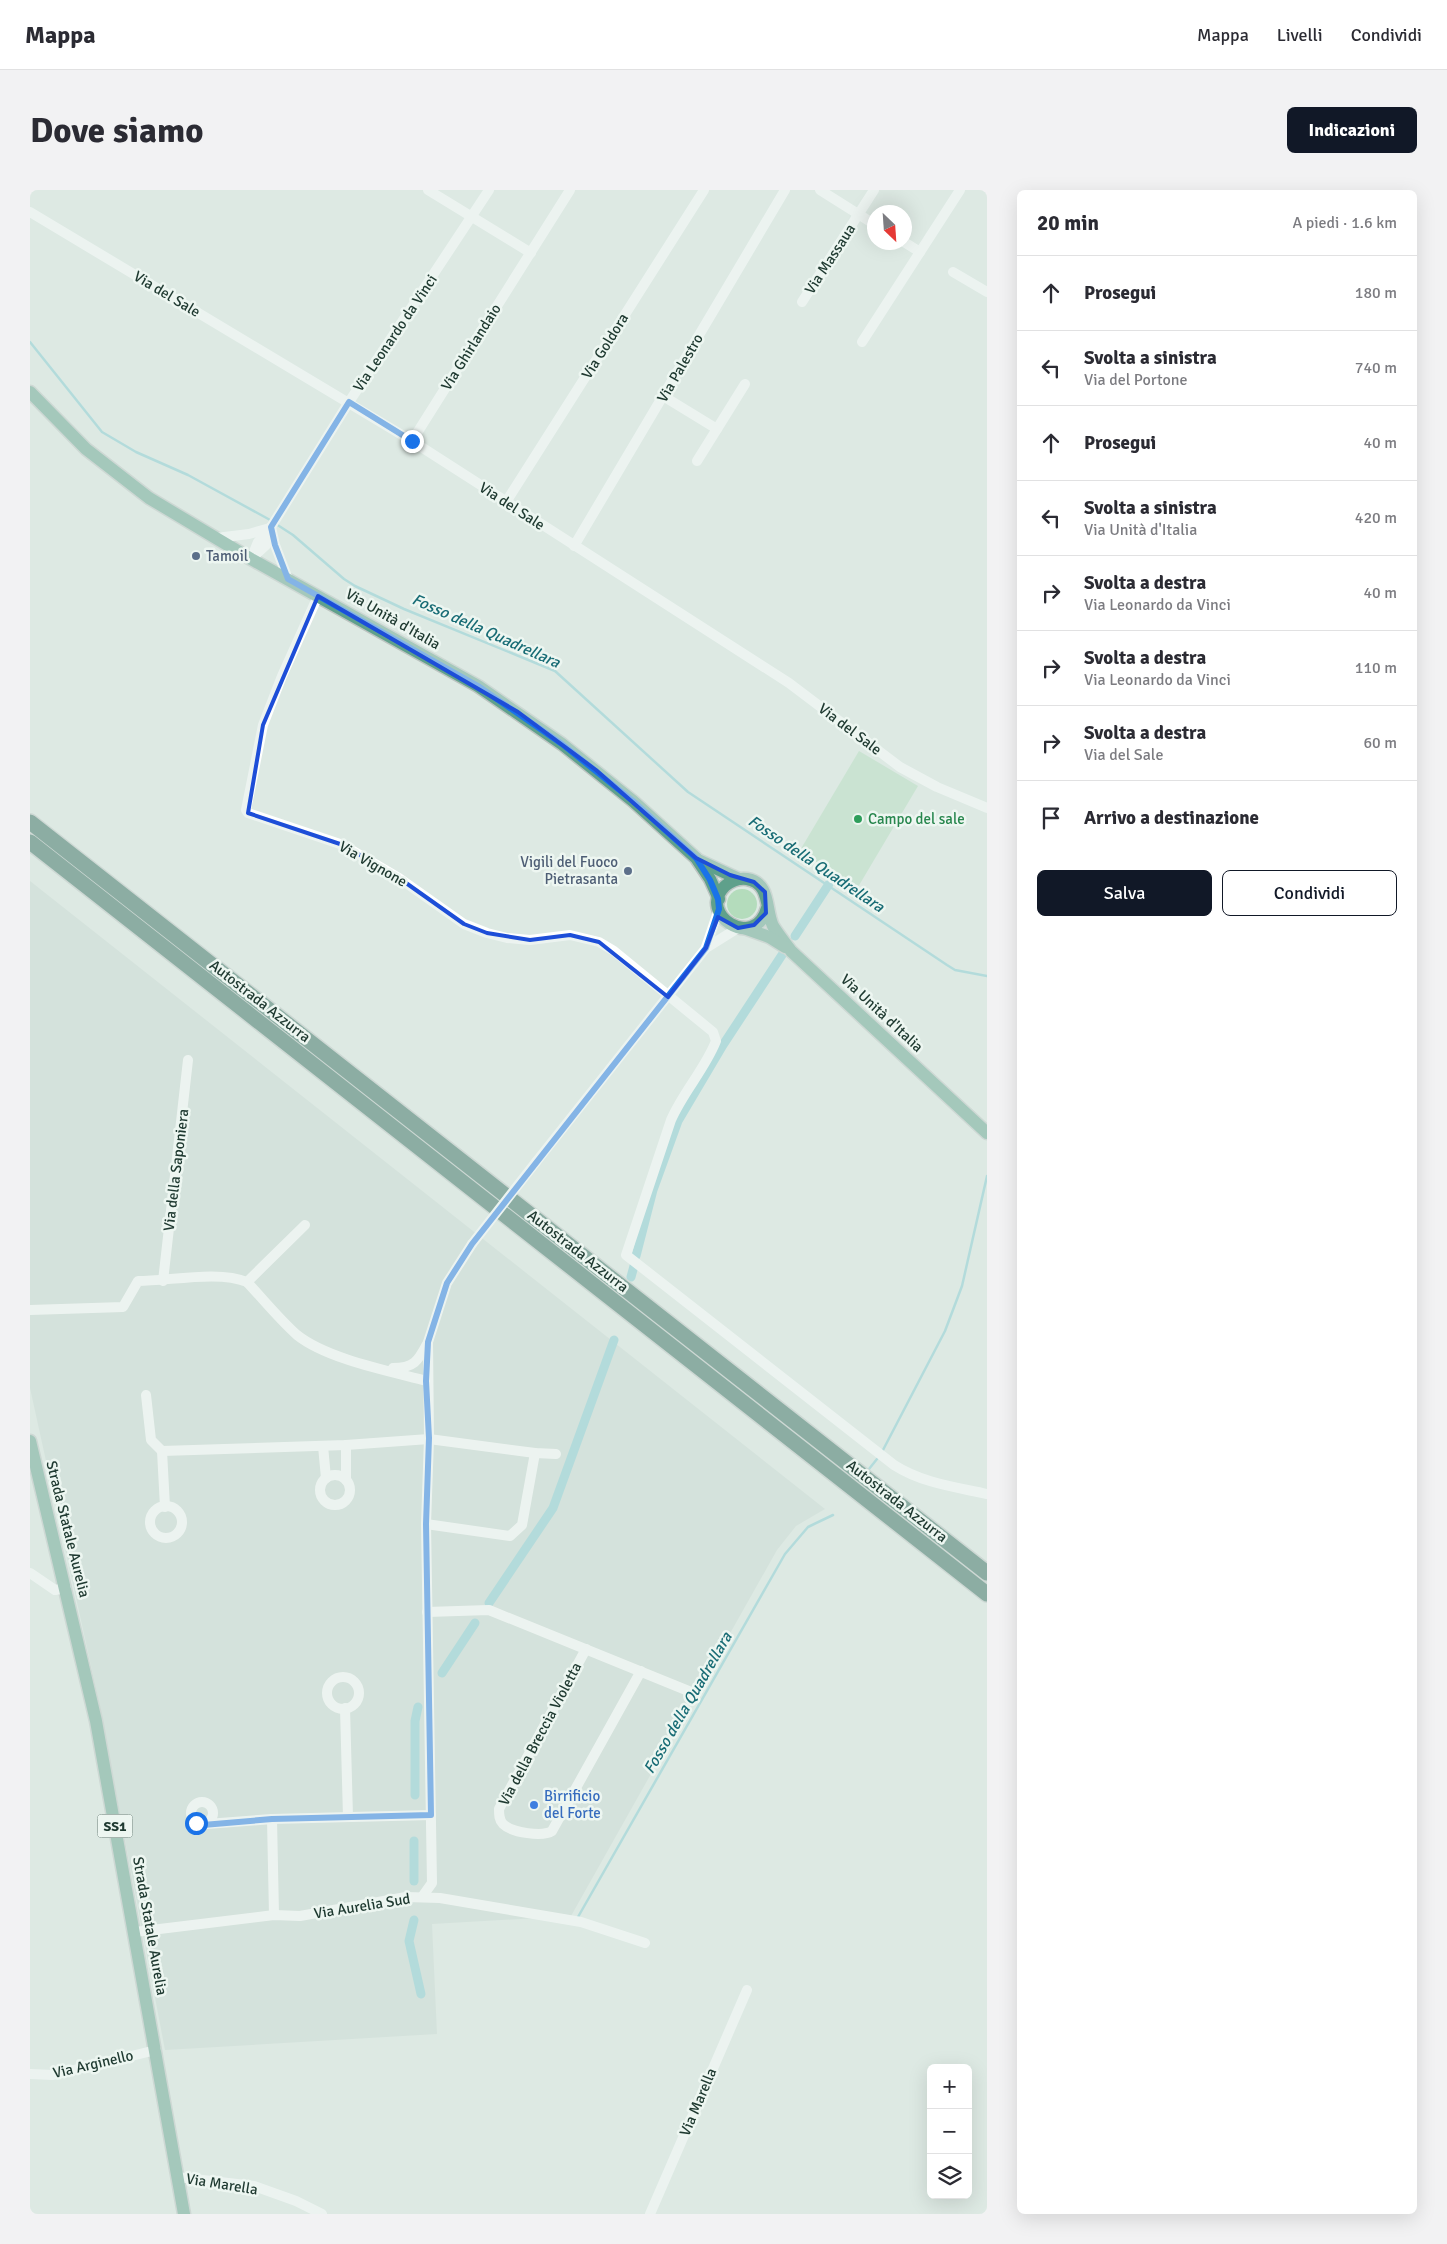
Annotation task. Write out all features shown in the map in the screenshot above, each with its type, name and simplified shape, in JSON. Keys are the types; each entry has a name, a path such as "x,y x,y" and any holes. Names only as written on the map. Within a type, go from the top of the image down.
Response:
{"highway":[{"name":"Autostrada Azzurra","path":"30,822 987,1573"},
{"name":"Autostrada Azzurra","path":"30,842 987,1594"}],"main road":[{"name":"Via Unità d'Italia","path":"30,392 68,432 106,467 149,498 251,559 478,686 518,712 596,770 696,858 710,880 719,904"},
{"path":"696,858 739,879 749,880 762,888 767,897 767,908 759,922 741,928"},
{"path":"739,879 726,886 719,904 728,923 769,937 791,951"},
{"name":"Via Unità d'Italia","path":"767,908 773,926 791,951 987,1133"},
{"name":"Strada Statale Aurelia","path":"30,1441 96,1721 184,2214"}],"street":[{"path":"428,190 531,253"},
{"name":"Via Leonardo da Vinci","path":"251,559 266,545 271,527 349,402 489,190"},
{"name":"Via Ghirlandaio","path":"412,441 570,190"},
{"name":"Via Goldora","path":"506,502 704,190"},
{"name":"Via Palestro","path":"574,546 785,190"},
{"path":"820,190 867,219"},
{"name":"Via Massaua","path":"802,302 874,190"},
{"path":"862,342 960,190"},
{"name":"Via del Sale","path":"30,212 412,441 789,684 900,767 937,788 987,808"},
{"path":"912,247 920,252"},
{"path":"954,272 987,292"},
{"path":"697,461 745,384"},
{"path":"663,396 717,428"},
{"path":"216,538 249,534 271,527 275,545 288,579"},
{"name":"Via Vignone","path":"318,596 282,676 263,725 246,810 248,814 343,845 400,878 464,924 487,934 530,940 570,935 598,942 614,952 668,997"},
{"path":"377,1367 406,1368 419,1360 428,1342 447,1283 472,1244 706,948 719,904"},
{"path":"706,948 741,928"},
{"path":"668,997 713,1032 716,1041 712,1052 678,1102 626,1255 910,1475 987,1494"},
{"name":"Via della Saponiera","path":"163,1281 188,1060"},
{"path":"246,1282 305,1225"},
{"path":"30,1310 123,1307 138,1281 163,1281 215,1276 237,1278 246,1282 298,1335 318,1347 426,1381"},
{"path":"422,1897 432,1883 426,1524 429,1438 426,1381 428,1342"},
{"path":"146,1395 152,1440 162,1451 165,1506"},
{"path":"162,1451 346,1445 429,1438 535,1453 556,1454"},
{"path":"346,1445 346,1480 350,1489 348,1498 344,1503 334,1505 325,1501 320,1492 320,1487 326,1478 334,1475 346,1480"},
{"path":"323,1446 326,1478"},
{"path":"426,1524 510,1536 522,1525 535,1453"},
{"path":"30,1573 55,1590 66,1588"},
{"path":"427,1612 489,1610 690,1692"},
{"name":"Via della Breccia Violetta","path":"586,1649 499,1810 499,1818 503,1824 512,1830 543,1834 552,1831 641,1672"},
{"path":"345,1708 348,1817"},
{"path":"207,1824 272,1819 431,1815"},
{"path":"272,1819 274,1915"},
{"name":"Via Aurelia Sud","path":"135,1932 274,1915 300,1916 406,1897 422,1897 440,1898 581,1922 645,1943"},
{"name":"Via Marella","path":"650,2214 747,1990"},
{"name":"Via Arginello","path":"30,2074 52,2075 156,2050"},
{"name":"Via Marella","path":"177,2176 254,2186 296,2201 322,2214"}],"highlighted area":[{"path":"318,596 518,712 596,770 696,858 730,875 754,882 765,892 766,913 754,925 738,928 718,917 706,948 668,997 599,942 570,935 530,940 487,933 464,924 399,878 343,845 248,813 263,725"}],"shaded area":[{"path":"30,881 825,1509 796,1526 777,1550 571,1916 432,1924 437,2034 165,2050 98,1698 30,1388"}],"green space":[{"name":"Campo del sale","path":"859,751 918,786 858,887 799,852"},
{"path":"742,889 753,893 757,904 753,915 742,919 731,915 727,904 731,893"}],"waterway":[{"name":"Fosso della Quadrellara","path":"30,342 102,432 136,452 188,475 272,521"},
{"name":"Fosso della Quadrellara","path":"276,524 293,535 344,579 355,586 404,609 555,671 688,792 955,970 987,976"},
{"path":"795,936 829,884"},
{"path":"636,1256 653,1190 678,1121 723,1045 782,955"},
{"name":"Fosso della Quadrellara","path":"883,1450 945,1331 962,1286 987,1176"},
{"path":"631,1277 634,1266"},
{"path":"489,1603 553,1508 614,1340"},
{"name":"Fosso della Quadrellara","path":"869,1469 877,1459"},
{"name":"Fosso della Quadrellara","path":"578,1917 785,1554 808,1527 833,1515"},
{"path":"442,1673 475,1623"},
{"path":"415,1795 415,1721 418,1707"},
{"path":"414,1841 414,1881"},
{"path":"414,1920 409,1941 421,1994"}],"place":[{"name":"Tamoil","path":"196,556"},
{"name":"Campo del sale","path":"858,819"},
{"name":"Vigili del Fuoco Pietrasanta","path":"628,871"},
{"name":"Birrificio del Forte","path":"534,1805"}],"route":[{"path":"196,1823 203,1825 272,1819 431,1815 426,1524 429,1438 426,1381 428,1342 447,1283 472,1244 706,948 719,909 718,899 712,884 696,858 596,770 518,712 478,686 288,579 275,545 271,527 349,402 412,441"}]}
